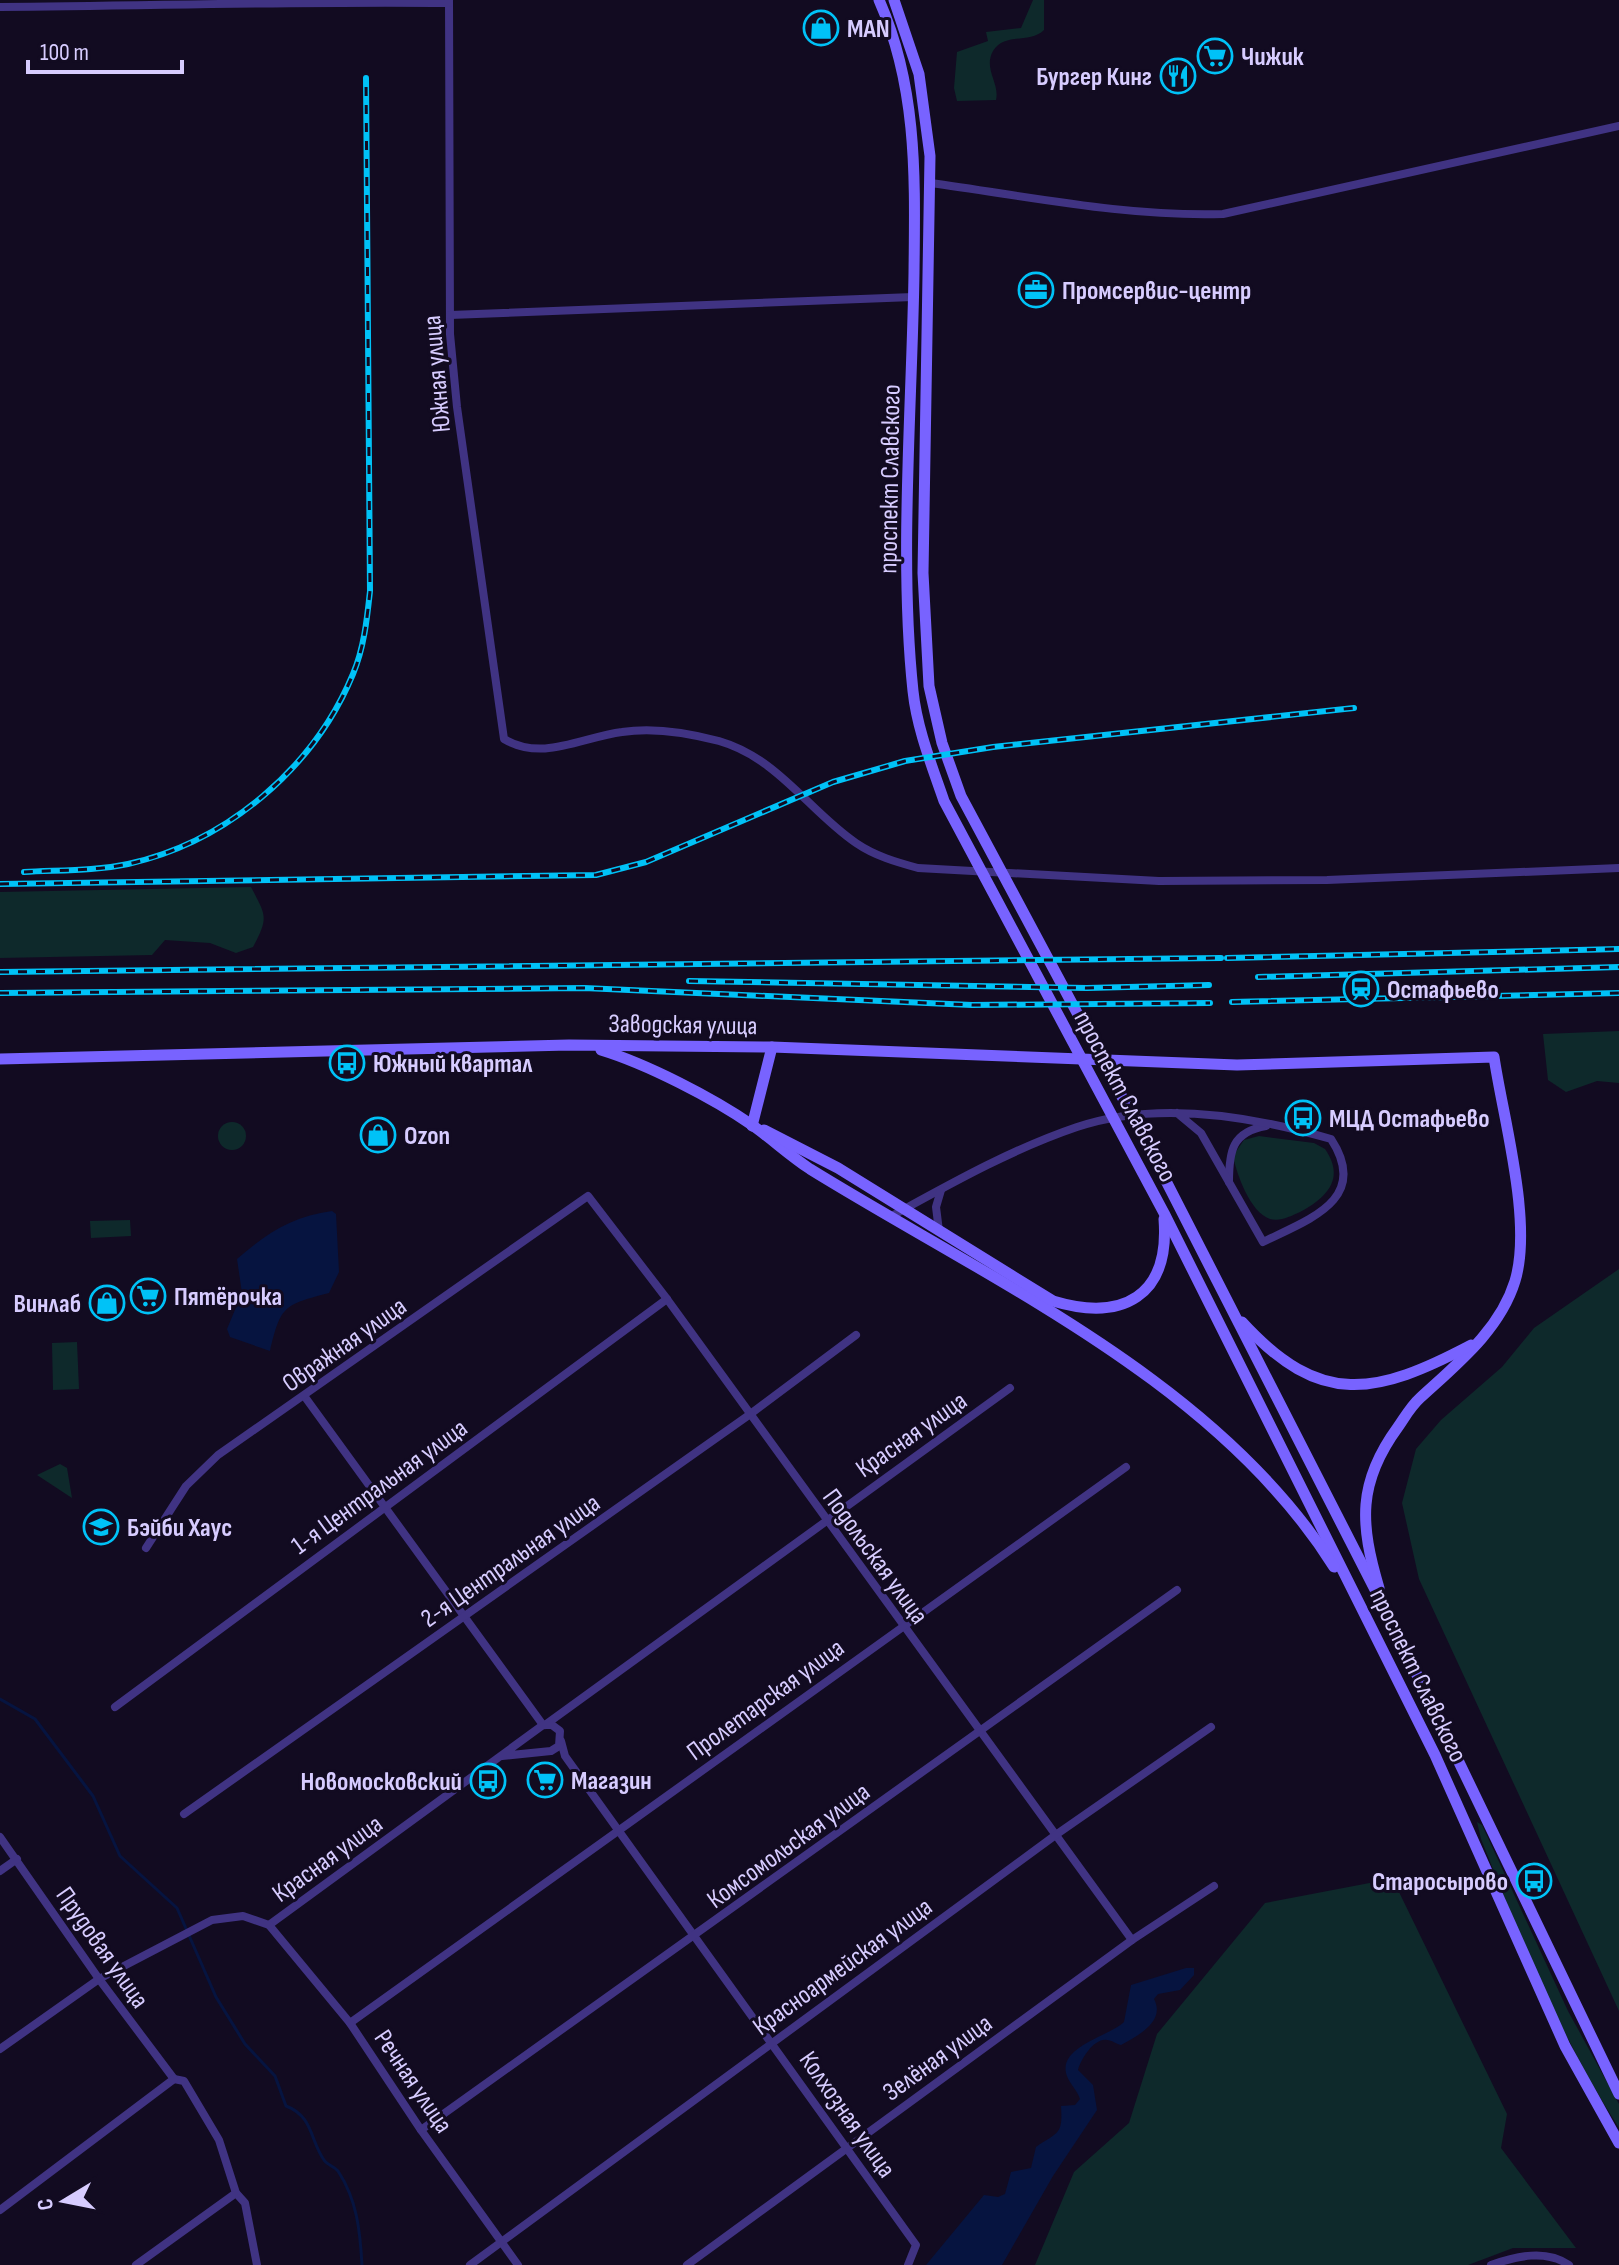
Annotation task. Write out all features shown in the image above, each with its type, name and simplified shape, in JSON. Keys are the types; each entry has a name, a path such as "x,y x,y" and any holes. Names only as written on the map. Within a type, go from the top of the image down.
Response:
{"main road":[{"name":"проспект Славского","path":"879,0 906,80 916,170 909,575 913,693 925,748 944,801 1164,1213 1369,1622 1435,1755 1553,2021 1619,2143"},
{"name":"проспект Славского","path":"894,0 919,74 930,183 923,573 929,686 942,743 961,796 1143,1136 1388,1615 1619,2094"},
{"name":"Заводская улица","path":"0,1059 569,1045 772,1047 1160,1063 1366,1063 1494,1057 1520,1216 1520,1254 1510,1294 1479,1341"},
{"path":"569,1045 628,1059 752,1126 807,1167 1122,1360 1205,1423 1263,1474 1308,1526 1369,1622"},
{"path":"752,1126 772,1047"},
{"path":"752,1126 783,1137 1053,1301 1099,1310 1134,1299 1150,1284 1166,1240 1164,1213"},
{"path":"1230,1310 1264,1347 1289,1365 1309,1375 1356,1385 1389,1382 1417,1374 1479,1341"},
{"path":"1388,1615 1366,1545 1364,1513 1368,1480 1379,1454 1417,1400 1479,1341"}],"street":[{"name":"Южная улица","path":"0,7 293,1 449,2 450,315 457,407 504,739 516,746 537,750 622,732 652,730 722,742 753,756 791,783 855,842 882,857 918,868 1187,881 1327,880 1619,868"},
{"path":"930,183 1184,215 1223,214 1619,126"},
{"path":"450,315 913,297"},
{"path":"890,1217 942,1189 1078,1126 1138,1114 1177,1113 1271,1125 1331,1139 1342,1167 1335,1200 1326,1211 1263,1242 1201,1133 1177,1113"},
{"path":"1229,1183 1230,1148 1236,1139 1271,1125"},
{"path":"939,1232 936,1207 942,1189"},
{"name":"Подольская улица","path":"588,1196 667,1299 900,1626 1057,1834 1132,1940"},
{"name":"Овражная улица","path":"146,1548 177,1498 203,1468 588,1196"},
{"name":"1-я Центральная улица","path":"115,1707 667,1299"},
{"name":"2-я Центральная улица","path":"184,1814 749,1415 856,1335"},
{"name":"Красная улица","path":"0,2049 99,1979 200,1926 243,1916 269,1925 1010,1388"},
{"path":"305,1397 542,1726"},
{"name":"Пролетарская улица","path":"350,2023 1126,1467"},
{"name":"Комсомольская улица","path":"421,2130 1177,1590"},
{"name":"Красная улица","path":"557,1727 564,1712"},
{"path":"542,1726 557,1727"},
{"path":"542,1726 534,1737 546,1750 565,1756"},
{"name":"Колхозная улица","path":"557,1727 565,1756 620,1828 916,2245 908,2265"},
{"name":"Красноармейская улица","path":"470,2265 1057,1834 1211,1727"},
{"path":"546,1750 561,1741"},
{"name":"Красная улица","path":"502,1756 546,1750"},
{"name":"Прудовая улица","path":"0,1837 99,1979 174,2079 184,2081 219,2140 236,2193 245,2203 257,2265"},
{"path":"0,1871 17,1859"},
{"name":"Зелёная улица","path":"687,2265 1132,1940 1214,1886"},
{"name":"Речная улица","path":"269,1925 350,2023 421,2130 518,2265"},
{"path":"0,2210 174,2079"},
{"path":"136,2265 236,2193"},
{"path":"1491,2265 1534,2255 1557,2257 1569,2265"}],"green space":[{"path":"1033,0 1044,0 1044,30 1032,37 1004,42 993,51 990,64 996,100 957,101 954,88 957,52 988,41 986,32 1021,28"},
{"path":"251,887 264,917 262,929 253,947 236,953 210,943 165,940 152,955 0,958 0,892"},
{"path":"1619,1031 1619,1083 1597,1081 1566,1092 1548,1080 1543,1034"},
{"path":"232,1122 242,1126 246,1136 242,1146 232,1150 222,1146 218,1136 222,1126"},
{"path":"1259,1136 1314,1143 1325,1149 1334,1170 1325,1194 1309,1207 1285,1218 1270,1219 1256,1209 1246,1192 1233,1156 1244,1140"},
{"path":"130,1220 131,1236 91,1238 90,1221"},
{"path":"1619,1269 1619,2011 1419,1579 1402,1503 1416,1449 1441,1420 1502,1367 1534,1328"},
{"path":"77,1342 79,1389 53,1390 52,1343"},
{"path":"60,1464 67,1468 72,1498 37,1475"},
{"path":"1477,1822 1482,1825 1568,2011 1619,2104 1619,2128 1579,2060 1543,1987 1481,1839"},
{"path":"1380,1881 1399,1892 1507,2114 1501,2148 1576,2248 1513,2248 1468,2265 1035,2265 1074,2172 1129,2123 1157,2034 1265,1903"}],"water":[{"path":"332,1211 336,1214 339,1272 329,1293 293,1304 287,1309 278,1324 270,1351 230,1337 227,1329 242,1293 237,1259 281,1227"},
{"path":"1194,1968 1194,1975 1180,1990 1158,1994 1154,1999 1156,2015 1148,2027 1121,2045 1109,2040 1097,2042 1085,2055 1078,2070 1093,2085 1097,2110 1053,2176 1002,2265 926,2265 984,2195 998,2197 1005,2194 1011,2172 1031,2168 1036,2147 1058,2132 1061,2106 1075,2105 1080,2099 1067,2076 1069,2057 1086,2043 1124,2022 1131,1985"}],"waterway":[{"path":"0,1699 35,1719 93,1796 120,1856 177,1908 216,1997 245,2044 275,2076 286,2106 295,2110 306,2122 324,2160 338,2171 344,2182 356,2216 362,2265"}],"railway":[{"path":"24,872 128,864 199,838 232,819 291,770 336,708 353,674 362,644 370,591 366,78"},
{"path":"0,884 596,875 646,862 833,782 905,761 993,747 1354,708"},
{"path":"1227,958 1619,949"},
{"path":"0,972 1221,958"},
{"path":"1258,977 1619,967"},
{"path":"689,981 1087,988 1209,985"},
{"path":"0,993 584,988 972,1005 1210,1003"},
{"path":"1232,1002 1619,993"}],"place":[{"name":"MAN","path":"821,28"},
{"name":"Чижик","path":"1215,56"},
{"name":"Бургер Кинг","path":"1178,76"},
{"name":"Промсервис-центр","path":"1036,290"},
{"name":"Остафьево","path":"1361,989"},
{"name":"Южный квартал","path":"347,1063"},
{"name":"МЦД Остафьево","path":"1303,1118"},
{"name":"Ozon","path":"378,1135"},
{"name":"Пятёрочка","path":"148,1296"},
{"name":"Винлаб","path":"107,1303"},
{"name":"Бэйби Хаус","path":"101,1527"},
{"name":"Магазин","path":"545,1780"},
{"name":"Новомосковский","path":"488,1781"},
{"name":"Старосырово","path":"1534,1881"}]}
